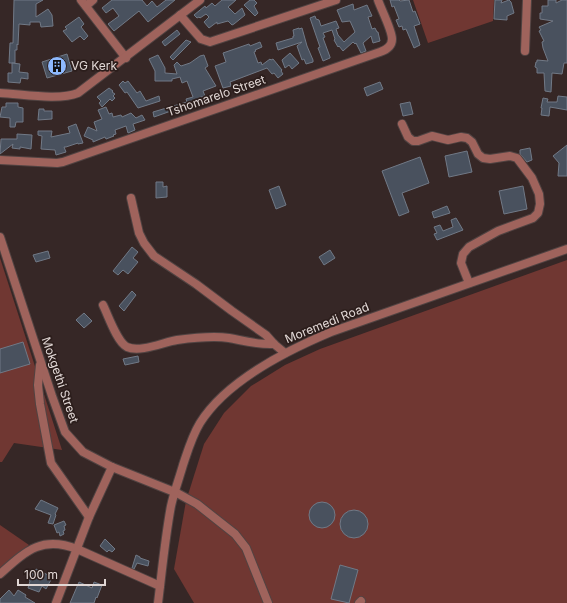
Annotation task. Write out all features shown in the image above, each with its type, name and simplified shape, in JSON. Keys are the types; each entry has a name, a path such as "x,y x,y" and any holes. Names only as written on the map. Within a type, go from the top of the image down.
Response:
{"street":[{"path":"93,0 83,3 126,58"},
{"path":"0,93 72,96 87,87 126,58 200,0"},
{"path":"180,15 195,34 201,39 210,42 326,2 336,0"},
{"name":"Tshomarelo Street","path":"0,160 63,162 386,50 392,38 378,0"},
{"path":"525,51 527,0"},
{"path":"402,124 408,137 413,140 418,141 432,136 448,140 460,137 467,138 472,142 478,154 483,158 490,159 510,156 517,158 532,178 539,194 540,204 538,213 533,218 498,231 469,247 463,254 461,263 469,284"},
{"path":"132,198 139,233 144,243 154,256 196,284 266,335 274,344 285,352"},
{"name":"Mokgethi Street","path":"0,237 40,362 65,432 83,452 112,467 174,492 197,504 235,534 243,543 254,566 268,603"},
{"name":"Moremedi Road","path":"158,603 174,492 192,439 201,422 218,401 248,376 285,352 331,332 567,249"},
{"path":"103,305 121,341 128,348 144,348 179,340 213,338 228,338 256,344 274,344"},
{"path":"40,362 38,390 51,463 89,516"},
{"path":"56,603 89,516 112,467"},
{"path":"0,574 23,553 36,546 58,544 77,549 160,586"}],"shaded area":[{"path":"413,0 494,0 493,21 428,43"},
{"path":"0,258 62,450 14,443 2,462 0,462"},
{"path":"567,260 567,603 194,603 174,569 186,501 204,444 224,413 251,386 285,365 320,349"},
{"path":"0,525 29,545 0,570"}],"building":[{"path":"14,0 43,0 36,4 36,17 48,9 52,15 53,26 41,27 40,22 30,22 30,25 19,24 18,45 17,44 17,50 15,50 15,63 9,63 10,43 13,43"},
{"path":"112,0 142,0 147,6 152,1 157,7 166,0 175,0 148,22 139,11 114,31 108,24 119,16 113,8 106,13 102,8"},
{"path":"222,0 236,0 228,7 235,14 242,8 245,15 232,25 228,21 217,24 217,22 209,28 204,22 209,17 206,14 200,18 197,18 194,15 205,6 206,8 212,3 215,6"},
{"path":"250,0 254,0 257,3 254,6 258,13 255,16 244,5"},
{"path":"390,0 409,0 413,12 415,11 420,24 414,26 420,45 414,48 406,29 403,30 402,26 399,27 396,20 399,19"},
{"path":"495,0 502,0 501,3 509,0 511,2 514,13 507,16 507,20 494,19"},
{"path":"548,0 556,0 556,3 562,0 567,0 567,63 564,63 562,74 552,73 551,92 545,91 544,73 537,73 537,68 535,67 537,60 548,61 543,48 542,42 544,41 539,31 541,30 539,27 553,21 540,19 542,6 548,6"},
{"path":"353,4 354,10 367,5 372,16 368,17 372,29 375,28 378,32 380,41 373,43 371,36 363,43 366,51 361,53 356,43 355,44 353,42 343,51 339,46 338,47 334,40 332,30 323,33 325,37 323,38 330,58 323,61 310,18 315,16 316,19 319,20 321,26 336,21 339,28 336,29 338,35 344,42 355,32 350,21 342,22 337,10"},
{"path":"79,17 84,24 81,27 88,36 84,40 80,36 72,42 63,31 67,29 65,27"},
{"path":"302,28 313,62 306,64 304,59 302,60 297,46 302,42 278,50 276,43 293,38 293,30"},
{"path":"177,30 180,34 165,46 162,42"},
{"path":"186,40 191,42 173,60 170,57"},
{"path":"260,42 262,47 254,52 258,63 261,62 262,65 270,59 273,59 282,70 281,71 283,74 278,78 267,68 230,82 231,86 223,88 215,66 226,62 223,53 249,44 250,46"},
{"path":"290,53 299,63 292,69 289,65 285,68 282,60"},
{"name":"VG Kerk","path":"67,54 72,71 47,78 42,62"},
{"path":"158,55 165,68 165,73 177,74 174,65 177,62 181,66 204,55 208,66 205,68 216,86 203,91 205,96 198,98 199,105 172,113 171,111 154,117 153,112 187,102 186,99 193,97 187,81 182,83 180,77 172,79 172,81 155,81 155,71 149,59"},
{"path":"12,63 20,64 19,72 28,73 28,79 21,78 20,83 8,82 8,73 12,73"},
{"path":"123,81 125,83 128,81 137,93 140,91 146,101 159,96 160,101 138,108 127,92 125,93 119,85"},
{"path":"380,82 383,89 367,96 364,88"},
{"path":"109,88 115,94 113,96 115,98 112,101 110,99 102,107 99,103 101,101 97,97"},
{"path":"558,96 567,97 567,110 550,107 549,116 541,115 543,98 548,99 547,102 557,102"},
{"path":"410,102 413,114 403,116 400,104"},
{"path":"6,103 18,103 18,107 23,108 23,122 16,122 15,127 10,127 10,118 0,117 2,107 6,107"},
{"path":"106,107 109,114 112,113 113,117 121,115 122,117 131,113 136,118 142,115 145,120 133,124 135,130 128,133 126,126 115,130 116,134 113,135 114,136 106,139 105,137 93,142 93,140 84,136 88,127 97,131 94,122 102,119 98,110"},
{"path":"39,109 44,109 44,111 52,111 52,119 38,120"},
{"path":"76,124 83,143 64,147 66,152 56,155 55,150 41,149 42,136 38,135 38,131 52,131 51,137 70,133 68,127"},
{"path":"17,134 32,135 31,149 20,147 20,149 12,148 13,144 0,154 1,139 17,139"},
{"path":"567,145 567,176 558,176 559,163 553,156"},
{"path":"530,148 532,160 527,162 520,154 520,150"},
{"path":"467,151 472,172 449,177 445,156"},
{"path":"420,157 429,183 402,193 409,212 399,216 382,171"},
{"path":"156,182 163,182 163,187 167,186 167,197 156,198"},
{"path":"279,186 286,205 276,209 269,190"},
{"path":"523,186 527,209 504,214 499,191"},
{"path":"447,206 450,213 434,218 432,212"},
{"path":"456,218 463,230 437,240 434,234 437,233 434,227 440,225 443,231 453,227 451,220"},
{"path":"132,247 138,252 133,258 138,262 128,274 123,270 118,275 113,271"},
{"path":"330,250 335,258 324,265 319,257"},
{"path":"48,251 50,258 36,262 33,255"},
{"path":"132,291 136,295 124,311 119,306"},
{"path":"84,313 92,321 84,328 76,320"},
{"path":"23,342 30,364 0,373 0,349"},
{"path":"138,356 139,362 125,365 123,359"},
{"path":"41,500 58,508 53,524 48,523 51,515 35,509"},
{"path":"322,502 331,506 335,515 331,524 322,528 313,524 309,515 313,506"},
{"path":"354,510 364,514 368,524 364,534 354,538 344,534 340,524 344,514"},
{"path":"64,521 66,525 64,526 64,534 60,536 54,525"},
{"path":"105,539 115,549 112,552 109,550 107,552 100,546"},
{"path":"136,555 149,561 148,566 137,563 134,569 132,568"},
{"path":"340,565 358,570 349,603 331,599"},
{"path":"36,569 48,575 49,573 53,576 46,589 42,586 39,592 28,588 30,581 28,579"},
{"path":"79,582 92,588 94,582 102,585 94,603 70,603"},
{"path":"9,590 14,596 18,590 26,595 25,597 35,603 0,603 0,599"}],"place":[{"name":"VG Kerk","path":"57,66"}]}
